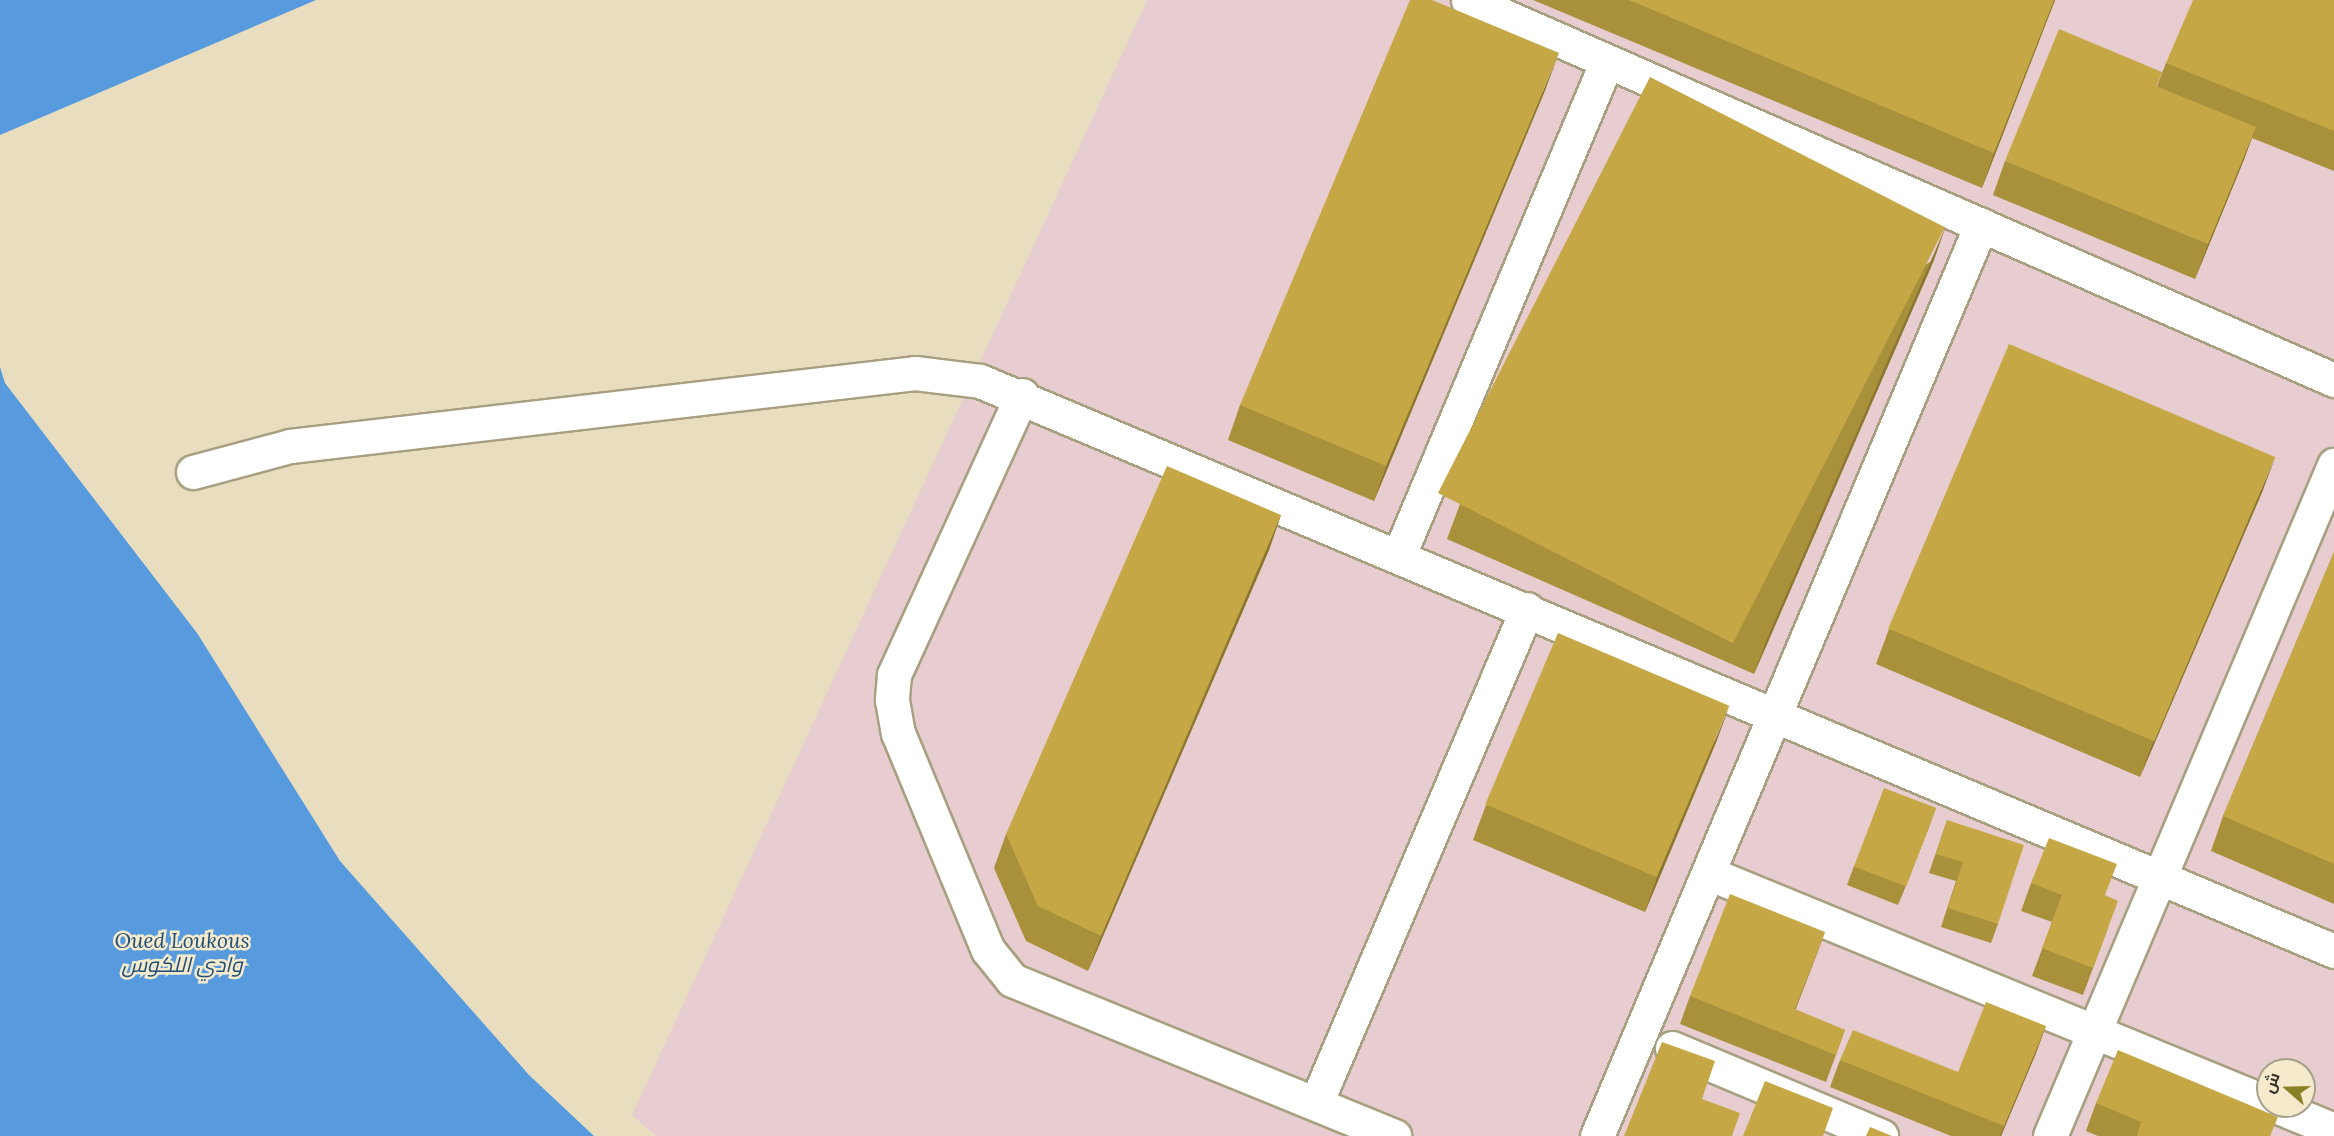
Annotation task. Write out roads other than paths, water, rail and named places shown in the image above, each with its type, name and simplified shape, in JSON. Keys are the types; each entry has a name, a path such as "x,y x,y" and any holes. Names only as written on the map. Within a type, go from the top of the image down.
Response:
{"street":[{"path":"1468,0 2334,380"},
{"path":"1399,555 1607,61"},
{"path":"1597,1136 1981,225"},
{"path":"193,472 290,446 915,373 980,381 1022,395 2334,951"},
{"path":"1022,395 894,675 892,700 898,733 988,950 1012,980 1394,1136"},
{"path":"2050,1136 2158,875 2334,465"},
{"path":"1316,1103 1527,609"},
{"path":"1708,873 2256,1098"},
{"path":"1640,1035 1881,1136"},
{"path":"2305,1118 2334,1130"}],"water":[{"path":"0,0 316,0 0,135"},
{"name":"Oued Loukous وادي اللكوس","path":"0,367 5,383 197,633 340,861 529,1075 594,1136 0,1136"}]}
